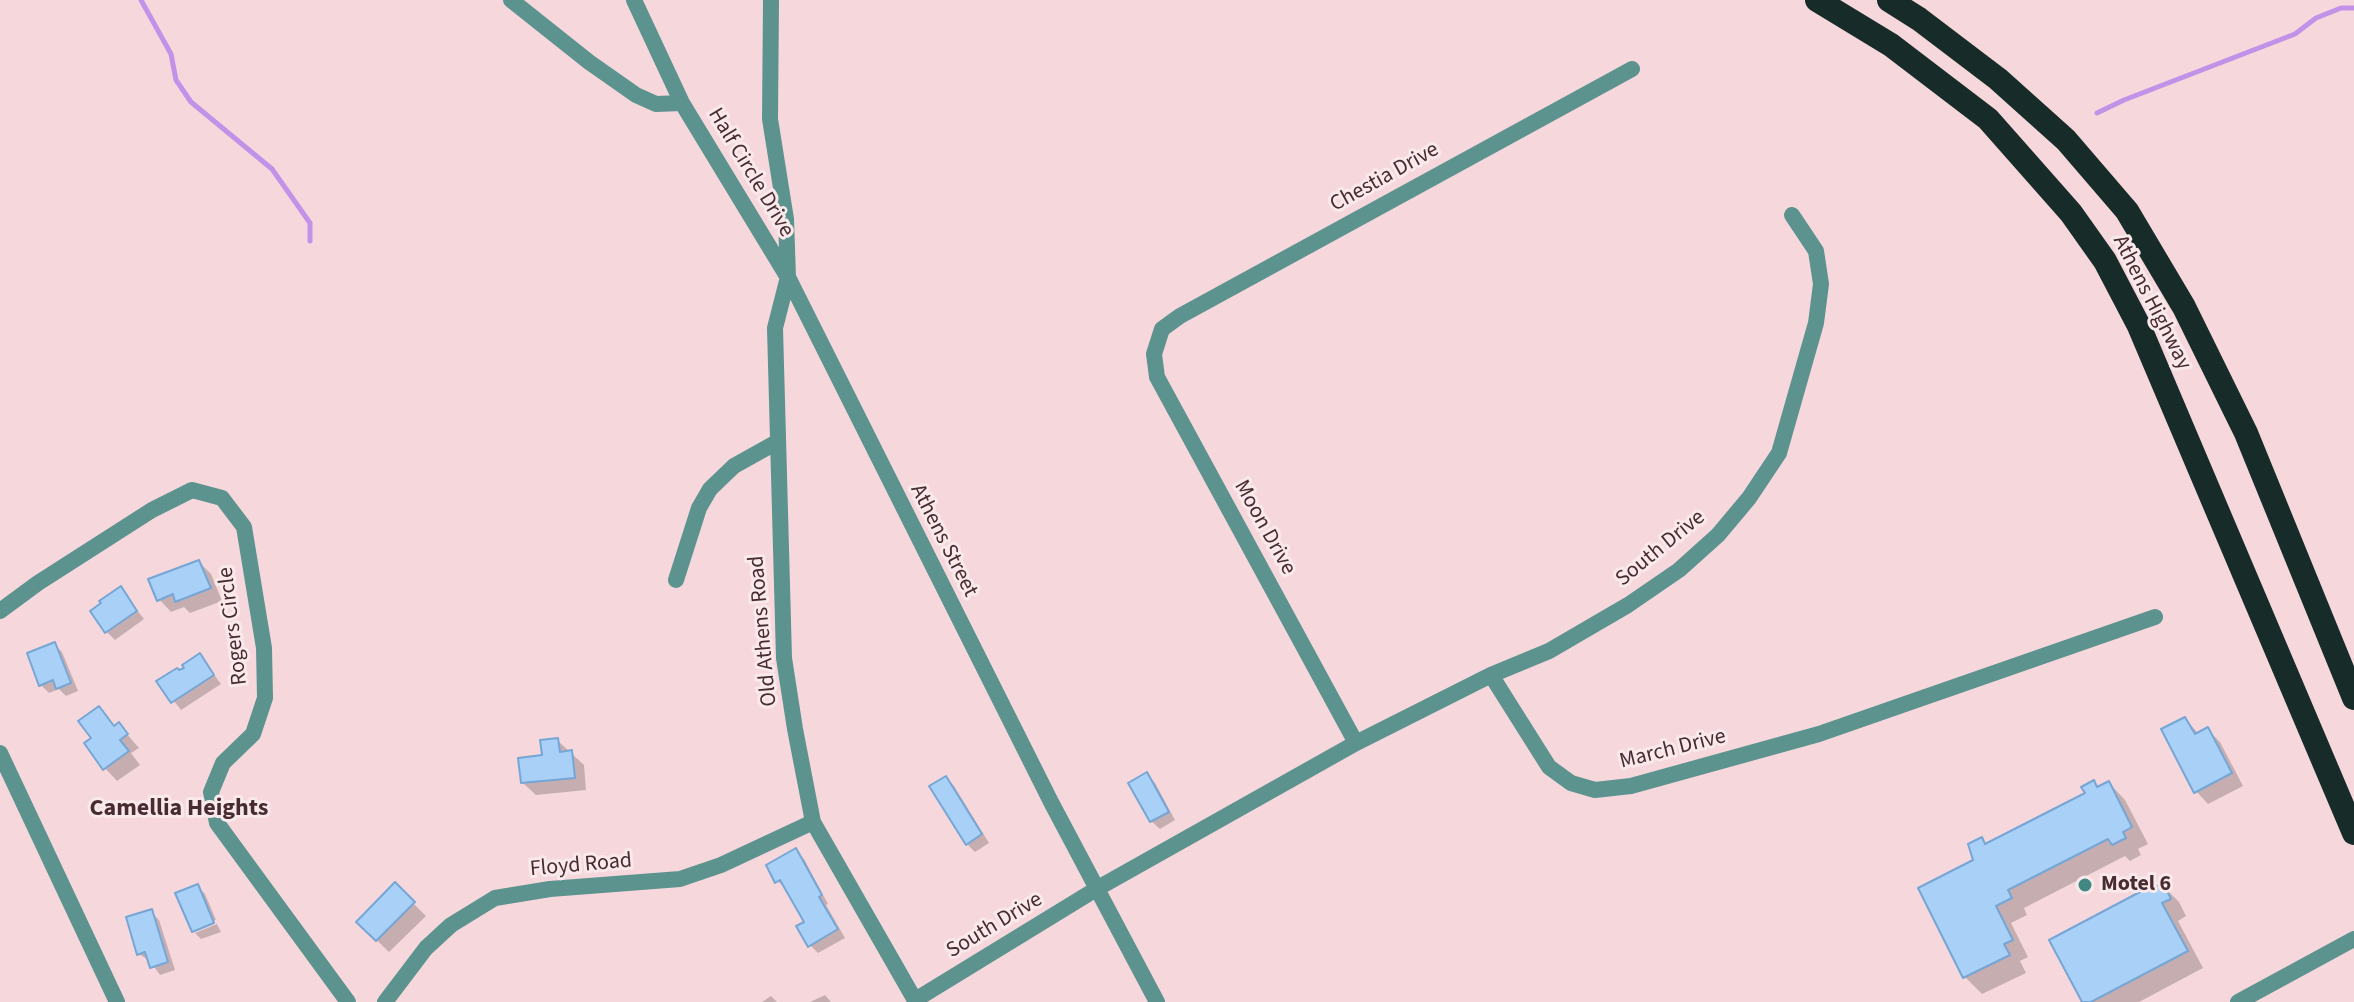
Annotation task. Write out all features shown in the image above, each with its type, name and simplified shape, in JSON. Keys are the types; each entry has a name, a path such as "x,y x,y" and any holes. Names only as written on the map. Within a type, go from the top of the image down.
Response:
{"highway":[{"name":"Athens Highway","path":"1817,0 1891,45 1988,119 2071,213 2105,261 2139,326 2354,833"},
{"name":"Athens Highway","path":"1889,0 1998,79 2066,140 2127,211 2184,307 2246,433 2354,698"}],"street":[{"name":"Half Circle Drive","path":"511,0 636,95 656,104 682,103 788,277"},
{"path":"634,0 682,103"},
{"name":"Athens Street","path":"771,0 770,119 786,219 788,277 979,661 1157,1002"},
{"name":"Chestia Drive","path":"1162,329 1193,308 1632,69"},
{"name":"South Drive","path":"1491,675 1549,651 1628,605 1679,570 1718,535 1749,498 1779,453 1816,323 1821,284 1816,251 1792,215"},
{"name":"Old Athens Road","path":"788,277 775,328 784,658 813,822 916,1001"},
{"name":"Moon Drive","path":"1162,329 1154,354 1157,377 1356,743"},
{"path":"676,580 699,508 710,489 734,466 777,442"},
{"name":"Rogers Circle","path":"0,611 152,510 192,490 222,498 244,527 264,648 265,698 253,734 223,763 211,792 217,823 348,1002"},
{"name":"March Drive","path":"1491,675 1549,767 1571,783 1595,790 1631,786 1819,734 2155,617"},
{"path":"1098,888 1356,743 1491,675"},
{"path":"0,753 117,1002"},
{"name":"Floyd Road","path":"385,1002 426,948 451,925 495,898 550,889 680,879 721,865 813,822"},
{"name":"South Drive","path":"916,1001 1098,888"},
{"path":"2238,1002 2354,939"}],"building":[{"path":"199,560 211,588 175,602 173,594 157,601 148,579"},
{"path":"121,586 137,611 105,633 90,611"},
{"path":"55,642 71,683 56,689 53,680 39,686 27,653"},
{"path":"200,653 214,675 171,703 156,681 177,668 184,668 182,665"},
{"path":"99,706 114,726 119,722 128,734 120,740 129,751 103,770 84,743 91,738 78,721"},
{"path":"2185,717 2195,734 2208,727 2232,773 2194,793 2161,729"},
{"path":"558,738 560,752 572,750 575,778 521,783 518,758 542,755 540,740"},
{"path":"1147,772 1169,812 1150,822 1128,783"},
{"path":"946,776 982,834 966,845 929,786"},
{"path":"2094,780 2097,787 2109,781 2132,827 2123,832 2126,838 2112,845 2108,839 2008,890 2012,898 1996,906 2013,940 2004,944 2010,955 1963,978 1918,888 1973,860 1968,844 1982,837 1985,844 2085,793 2081,787"},
{"path":"796,848 838,929 808,947 796,926 804,922 780,880 775,883 766,865"},
{"path":"395,882 415,902 376,941 356,922"},
{"path":"2163,883 2171,899 2162,903 2188,951 2091,1002 2082,1002 2049,940 2153,885 2154,888"},
{"path":"198,884 214,923 192,932 175,893"},
{"path":"152,909 168,962 150,968 145,952 137,955 126,917"}],"waterway":[{"path":"141,0 171,54 176,80 191,102 272,169 310,223 310,241"},
{"path":"2097,113 2295,34 2316,18 2341,8 2354,8"}],"place":[{"name":"Motel 6","path":"2085,885"}],"district":[{"name":"Camellia Heights","path":"179,810"}]}
